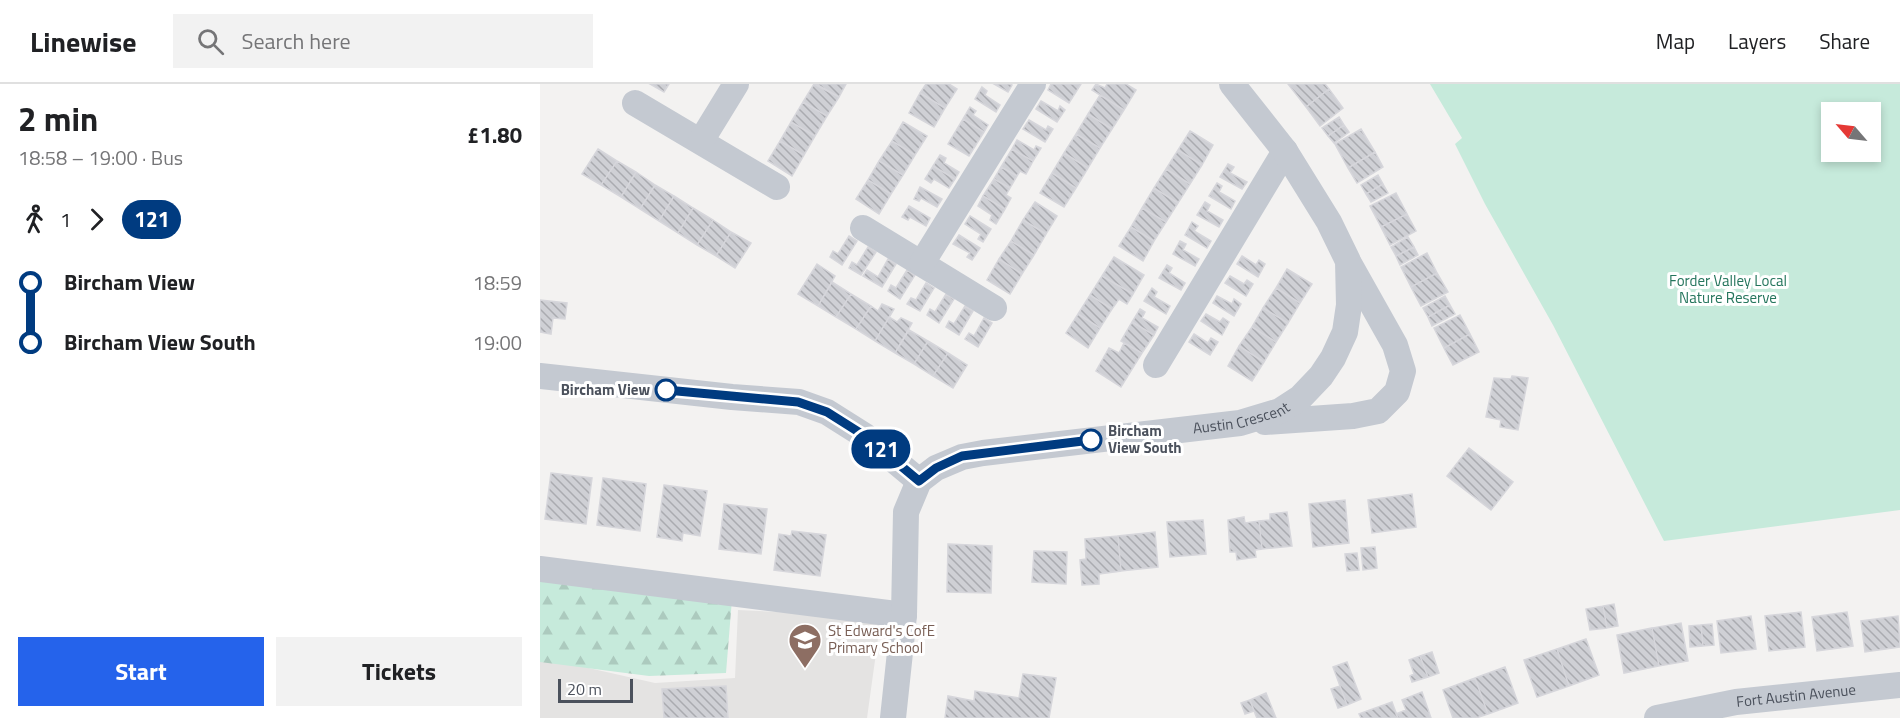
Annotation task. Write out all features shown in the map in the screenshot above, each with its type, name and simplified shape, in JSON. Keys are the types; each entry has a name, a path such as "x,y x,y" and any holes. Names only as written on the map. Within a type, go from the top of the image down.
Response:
{"street":[{"path":"701,141 736,84"},
{"path":"922,263 1032,84"},
{"name":"Austin Crescent","path":"919,481 936,468 962,456 1240,423 1280,411 1300,399 1321,376 1333,358 1345,332 1349,305 1348,261 1329,222 1285,151 1232,84"},
{"path":"635,103 777,187"},
{"path":"1156,365 1285,151"},
{"path":"863,228 994,308"},
{"path":"1240,423 1353,416 1378,411 1397,393 1403,371 1395,345 1348,261"},
{"path":"540,376 732,398 798,402 827,412 865,436 919,481 906,512 904,615 892,718"},
{"path":"540,569 904,615"},
{"name":"Fort Austin Avenue","path":"1657,718 1736,702 1900,685"}],"shaded area":[{"name":"St Edward's CofE Primary School","path":"738,610 881,617 867,718 540,718 540,657 655,683 735,678"}],"green space":[{"name":"Forder Valley Local Nature Reserve","path":"1430,84 1900,84 1900,510 1664,541 1553,325 1485,204 1455,144 1462,138"},
{"path":"540,576 732,599 726,673 649,676 540,662"}],"building":[{"path":"650,84 669,84 664,92"},
{"path":"814,84 839,97 827,116 803,102"},
{"path":"816,84 846,84 839,97"},
{"path":"926,84 949,84 957,89 945,108 920,93"},
{"path":"994,84 1010,84 1012,85 1008,92"},
{"path":"1051,84 1081,84 1069,103 1048,90"},
{"path":"1096,84 1105,88 1107,84 1126,84 1136,90 1124,110 1092,90"},
{"path":"1288,84 1325,84 1329,89 1306,107"},
{"path":"982,87 987,91 985,95 1000,105 996,112 975,99"},
{"path":"1329,89 1343,108 1320,126 1306,107"},
{"path":"920,93 945,108 934,127 909,113"},
{"path":"1100,95 1124,110 1112,129 1088,114"},
{"path":"1041,101 1058,111 1060,106 1065,110 1057,122 1036,109"},
{"path":"803,102 827,116 815,136 791,122"},
{"path":"970,107 976,111 973,115 988,125 984,132 963,119"},
{"path":"1088,114 1112,129 1100,148 1076,134"},
{"path":"1339,117 1344,125 1328,136 1322,128"},
{"path":"963,119 984,132 969,156 948,144"},
{"path":"1029,120 1046,130 1048,126 1053,129 1045,142 1023,129"},
{"path":"791,122 815,136 804,155 780,141"},
{"path":"903,122 927,136 915,155 892,141"},
{"path":"1344,125 1349,132 1334,143 1328,136"},
{"path":"1361,129 1375,152 1348,168 1335,144"},
{"path":"1190,131 1213,145 1202,165 1178,150"},
{"path":"1076,134 1100,148 1088,168 1064,153"},
{"path":"1017,140 1034,150 1036,146 1041,148 1033,161 1012,149"},
{"path":"780,141 804,155 792,176 768,161"},
{"path":"892,141 915,155 903,175 879,161"},
{"path":"598,149 617,161 601,185 582,174"},
{"path":"1012,149 1033,161 1026,174 1020,171 1017,176 1001,167"},
{"path":"1178,150 1202,165 1190,184 1166,169"},
{"path":"1375,152 1383,167 1357,183 1348,168"},
{"path":"1064,153 1088,168 1076,188 1052,173"},
{"path":"940,155 946,158 944,163 959,172 955,179 933,166"},
{"path":"617,161 636,172 621,197 601,185"},
{"path":"879,161 903,175 891,194 868,180"},
{"path":"1228,164 1234,167 1230,173 1247,182 1242,189 1220,177"},
{"path":"933,166 955,179 949,188 934,179 931,183 925,179"},
{"path":"1001,167 1017,176 1010,188 994,179"},
{"path":"1166,169 1190,184 1178,203 1154,188"},
{"path":"636,172 655,185 640,209 621,197"},
{"path":"1052,173 1076,188 1064,207 1040,193"},
{"path":"1378,175 1383,184 1366,194 1361,185"},
{"path":"994,179 1010,188 1006,195 1011,198 1005,209 983,196"},
{"path":"868,180 891,194 879,214 856,199"},
{"path":"1217,183 1222,186 1219,192 1235,201 1231,209 1209,196"},
{"path":"1383,184 1388,193 1371,202 1366,194"},
{"path":"655,185 674,196 659,221 640,209"},
{"path":"920,187 942,199 937,207 921,198 919,201 914,199"},
{"path":"1154,188 1178,203 1166,222 1142,208"},
{"path":"1396,193 1407,214 1381,227 1370,206"},
{"path":"674,196 693,208 678,233 659,221"},
{"path":"983,196 1005,209 996,224 990,220 992,215 978,206"},
{"path":"1035,202 1057,216 1046,234 1023,220"},
{"path":"1205,202 1210,205 1207,211 1223,220 1219,227 1197,215"},
{"path":"909,206 930,218 926,226 910,217 908,220 902,217"},
{"path":"693,208 713,220 697,245 678,233"},
{"path":"1142,208 1166,222 1154,241 1131,227"},
{"path":"1407,214 1416,231 1390,245 1381,227"},
{"path":"970,216 991,229 983,242 978,239 981,234 965,224"},
{"path":"713,220 731,232 716,256 697,245"},
{"path":"1023,220 1046,234 1034,255 1011,241"},
{"path":"1192,222 1198,226 1194,231 1211,241 1207,248 1185,235"},
{"path":"1131,227 1154,241 1143,261 1119,246"},
{"path":"731,232 751,243 735,268 716,256"},
{"path":"959,235 980,248 972,260 967,257 970,253 953,244"},
{"path":"849,236 857,241 842,265 830,257 833,251 838,254"},
{"path":"1408,237 1414,247 1396,256 1391,247"},
{"path":"1011,241 1034,255 1022,274 999,259"},
{"path":"1180,241 1186,244 1183,250 1199,259 1195,266 1173,254"},
{"path":"868,247 876,252 861,275 849,268 852,262 857,265"},
{"path":"1414,247 1418,255 1400,265 1396,256"},
{"path":"1427,253 1437,273 1411,287 1401,267"},
{"path":"1242,256 1256,265 1259,260 1265,264 1258,277 1237,264"},
{"path":"1114,257 1144,275 1133,294 1102,276"},
{"path":"888,259 896,264 882,287 863,276 867,270 878,277"},
{"path":"999,259 1022,274 1010,294 987,280"},
{"path":"817,264 835,276 818,306 798,294"},
{"path":"1167,265 1172,268 1169,273 1185,283 1181,290 1159,278"},
{"path":"1287,269 1312,284 1300,303 1276,288"},
{"path":"907,270 915,275 900,299 888,291 891,285 896,288"},
{"path":"1437,273 1448,292 1421,306 1411,287"},
{"path":"1102,276 1133,294 1127,304 1119,299 1112,309 1090,295"},
{"path":"1230,276 1244,284 1247,280 1253,284 1246,296 1225,283"},
{"path":"832,282 851,294 836,317 818,306"},
{"path":"926,283 934,288 920,311 907,304 911,298 916,300"},
{"path":"1152,288 1157,292 1154,297 1170,306 1166,314 1144,301"},
{"path":"1276,288 1300,303 1288,323 1263,308"},
{"path":"851,294 871,306 856,329 836,317"},
{"path":"946,294 954,299 939,323 927,315 930,309 935,312"},
{"path":"1090,295 1112,309 1100,328 1078,314"},
{"path":"1217,296 1232,304 1234,299 1241,304 1234,316 1213,303"},
{"path":"1445,296 1450,305 1428,317 1423,308"},
{"path":"540,300 567,303 565,319 553,318 551,334 540,332"},
{"path":"882,304 894,309 875,341 856,329 871,306 878,311"},
{"path":"1450,305 1455,314 1432,326 1428,317"},
{"path":"965,306 973,311 959,335 946,327 949,321 954,324"},
{"path":"1263,308 1288,323 1276,342 1252,327"},
{"path":"1140,309 1145,312 1142,318 1158,327 1154,335 1132,322"},
{"path":"1078,314 1100,328 1088,348 1066,333"},
{"path":"1206,314 1220,322 1223,318 1229,322 1222,335 1201,321"},
{"path":"1460,315 1470,334 1444,348 1434,328"},
{"path":"889,317 897,322 901,318 912,323 895,353 875,341"},
{"path":"984,318 992,323 978,347 965,339 969,333 974,336"},
{"path":"1132,322 1154,335 1142,353 1121,341"},
{"path":"1252,327 1276,342 1264,362 1239,346"},
{"path":"909,330 928,341 914,364 895,353"},
{"path":"1194,334 1208,343 1211,338 1218,342 1210,355 1189,342"},
{"path":"1470,334 1479,352 1453,365 1444,348"},
{"path":"928,341 948,353 933,376 914,364"},
{"path":"1124,343 1142,353 1121,387 1096,371 1109,348 1119,353"},
{"path":"1239,346 1264,362 1252,381 1228,366"},
{"path":"948,353 967,365 953,388 933,376"},
{"path":"1512,376 1528,378 1518,430 1500,427 1501,420 1486,417 1494,378 1511,379"},
{"path":"1469,448 1513,482 1491,510 1447,476"},
{"path":"551,473 592,478 586,524 545,519"},
{"path":"603,478 646,484 640,531 597,525"},
{"path":"664,485 707,491 700,536 683,533 682,541 657,537"},
{"path":"1412,494 1416,527 1372,533 1368,500"},
{"path":"1345,500 1349,543 1313,547 1309,504"},
{"path":"724,504 767,509 761,554 719,549"},
{"path":"1287,512 1292,546 1262,549 1259,521 1270,520 1270,514"},
{"path":"1244,517 1245,523 1259,521 1262,549 1255,550 1256,557 1237,560 1236,552 1230,552 1228,520"},
{"path":"1203,520 1206,554 1170,557 1167,522"},
{"path":"792,531 826,535 820,576 774,570 779,534 791,536"},
{"path":"1155,532 1158,567 1121,571 1118,536"},
{"path":"1118,536 1121,571 1099,574 1099,584 1082,585 1080,560 1086,559 1085,539"},
{"path":"948,544 992,546 991,593 947,592"},
{"path":"1375,547 1377,568 1363,570 1361,548"},
{"path":"1034,551 1067,552 1066,584 1032,582"},
{"path":"1357,553 1359,570 1347,571 1345,554"},
{"path":"1614,604 1618,626 1607,628 1603,606"},
{"path":"1603,606 1607,628 1590,630 1586,609"},
{"path":"1801,612 1805,647 1769,651 1765,616"},
{"path":"1847,612 1853,646 1817,651 1812,617"},
{"path":"1751,616 1756,649 1721,653 1717,621"},
{"path":"1898,616 1900,647 1865,652 1861,621"},
{"path":"1681,623 1688,661 1659,666 1652,628"},
{"path":"1712,624 1714,645 1703,646 1701,625"},
{"path":"1701,625 1703,646 1690,647 1689,626"},
{"path":"1652,628 1659,666 1624,673 1617,635"},
{"path":"1586,639 1599,675 1569,686 1557,649"},
{"path":"1557,649 1569,686 1537,697 1524,660"},
{"path":"1432,652 1439,673 1428,677 1420,656"},
{"path":"1420,656 1428,677 1412,682 1410,676 1414,674 1409,660"},
{"path":"1347,662 1361,699 1347,705 1333,667"},
{"path":"1505,667 1518,703 1488,714 1475,678"},
{"path":"1023,674 1056,678 1049,718 945,718 948,696 974,701 975,691 1019,698"},
{"path":"1475,678 1488,714 1476,718 1453,718 1443,690"},
{"path":"726,686 728,718 664,718 662,689"},
{"path":"1340,686 1347,705 1338,708 1331,689"},
{"path":"1422,692 1431,718 1398,718 1396,714 1406,710 1402,700"},
{"path":"1266,693 1276,718 1257,718 1256,716 1250,700"},
{"path":"1250,700 1254,711 1245,714 1241,703"},
{"path":"1392,702 1398,718 1361,718 1359,714"}],"bus line":[{"name":"121","path":"666,390 732,398 798,402 827,412 865,436 919,481 936,468 962,456 1091,440"}],"place":[{"name":"Bircham View","path":"666,390"},
{"name":"Bircham View South","path":"1091,440"},
{"name":"St Edward's CofE Primary School","path":"805,669"}]}
